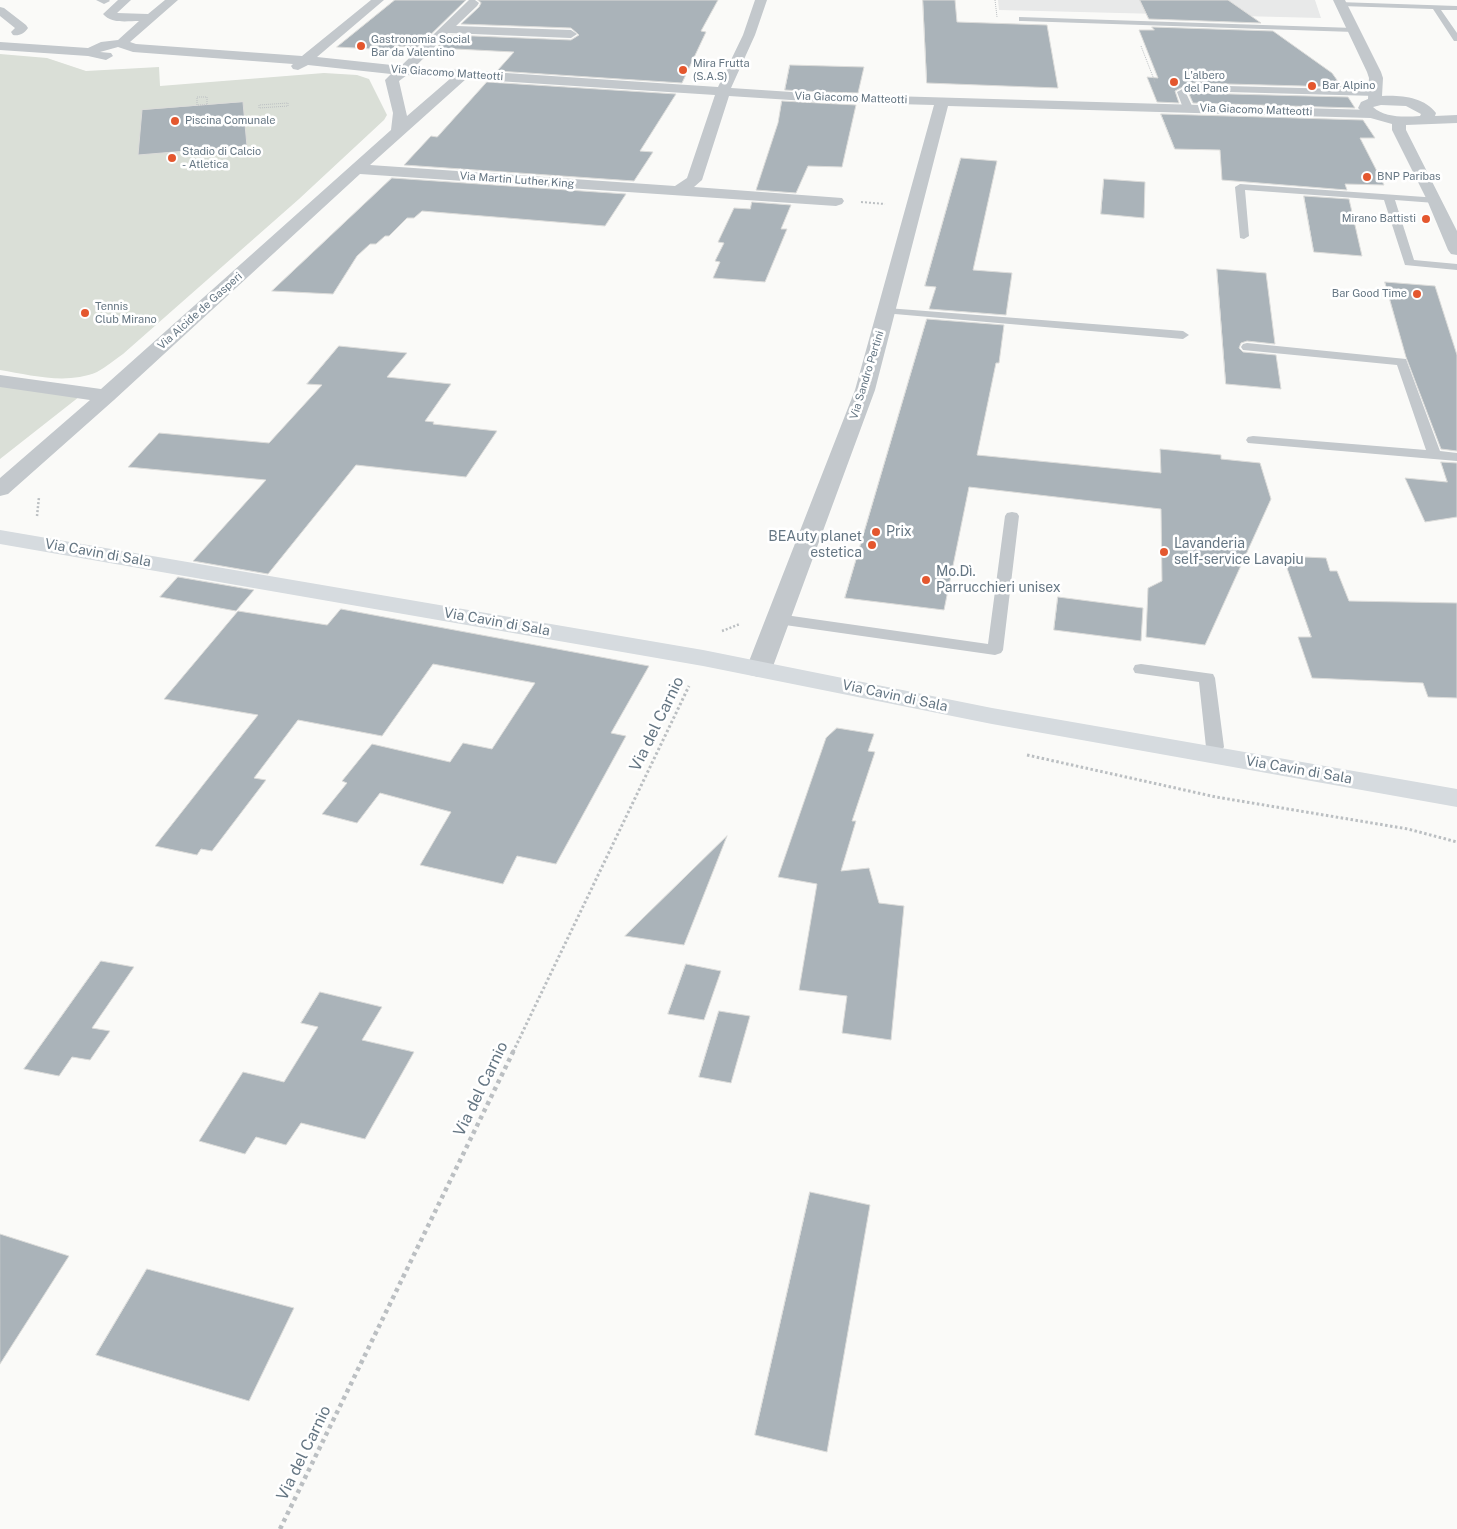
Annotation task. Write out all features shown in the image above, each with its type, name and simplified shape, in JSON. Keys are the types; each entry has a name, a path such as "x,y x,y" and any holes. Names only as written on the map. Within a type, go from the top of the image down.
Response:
{"main road":[{"name":"Via Cavin di Sala","path":"0,537 703,658 992,716 1457,798"},
{"name":"Via Cavin di Sala","path":"992,716 1457,781"},
{"path":"992,716 1242,773 1378,798 1457,815"}],"street":[{"path":"125,0 109,14 114,17 150,18"},
{"path":"125,49 150,18 172,0"},
{"path":"302,64 378,0"},
{"path":"678,191 694,180 724,93 750,35 761,0"},
{"path":"1340,2 1376,78 1408,103 1425,113 1457,119"},
{"path":"398,131 400,113 392,80 473,3"},
{"path":"0,10 22,28 17,32"},
{"path":"445,30 571,34"},
{"name":"Via Giacomo Matteotti","path":"0,40 96,49 101,56 125,49 302,64 333,70 404,70 724,93 1321,112 1372,104"},
{"name":"Via Giacomo Matteotti","path":"0,46 96,49"},
{"name":"Via Alcide de Gasperi","path":"0,489 107,396 463,74"},
{"path":"1372,104 1376,78"},
{"name":"Via Sandro Pertini","path":"759,669 865,390 942,101"},
{"path":"1372,104 1408,103"},
{"path":"1372,104 1399,121 1425,113 1457,113"},
{"path":"1399,121 1400,130 1436,200 1457,250"},
{"name":"Via Martin Luther King","path":"356,169 836,200"},
{"path":"0,381 107,396"}],"lane":[{"path":"1340,2 1457,8"},
{"path":"1435,7 1457,39"},
{"path":"1022,19 1354,30"},
{"path":"1188,108 1181,92 1190,88 1372,104"},
{"path":"1244,236 1240,187 1436,200"},
{"path":"1389,198 1409,263 1457,267"},
{"path":"887,311 1183,335"},
{"path":"1247,347 1402,362 1434,455"},
{"path":"1253,440 1457,457"},
{"path":"778,619 995,650 1012,516"},
{"path":"1141,669 1207,678 1215,747"}],"path":[{"path":"995,0 997,19"},
{"path":"1132,23 1157,86"},
{"path":"197,97 207,97 207,104 197,105 197,97"},
{"path":"288,103 288,106 259,108 259,105 288,103"},
{"path":"836,200 915,205"},
{"name":"Via del Carnio","path":"280,1529 471,1140 703,658"},
{"path":"1020,753 1216,797 1408,829 1457,842"}],"shaded area":[{"path":"998,0 1315,0 1321,18 999,10"},
{"name":"Stadio di Calcio - Atletica","path":"0,54 47,58 86,71 159,67 160,86 324,73 357,75 369,79 387,115 384,120 299,199 123,354 104,368 85,376 48,378 0,370"},
{"path":"0,381 84,393 0,459"}],"building":[{"path":"395,0 466,0 418,47 395,46 391,50 337,47"},
{"path":"478,0 718,0 701,31 706,32 682,83 497,71 514,52 436,48 449,35 571,40 579,35 571,28 461,24 479,7 481,3"},
{"path":"923,0 955,0 957,22 1047,25 1058,88 927,83"},
{"path":"1140,0 1228,0 1261,23 1149,19"},
{"path":"1152,27 1273,31 1332,73 1342,87 1190,83 1175,91 1179,103 1157,102 1147,77 1158,78 1139,30 1154,30"},
{"path":"790,65 864,67 858,93 785,90"},
{"path":"487,82 676,94 640,151 653,152 634,181 404,165 431,136 437,137"},
{"path":"1189,94 1348,97 1355,108 1193,103"},
{"path":"782,101 856,105 842,167 808,166 796,193 756,190 778,123"},
{"name":"Piscina Comunale","path":"243,102 247,146 138,155 142,110"},
{"path":"1161,114 1363,120 1375,138 1360,138 1384,185 1345,184 1347,190 1222,180 1220,150 1175,149"},
{"path":"961,158 997,161 973,270 1012,273 1006,315 929,309 936,287 925,286"},
{"path":"392,178 626,194 605,226 422,211 414,218 407,218 389,236 385,236 376,244 370,244 357,256 333,294 272,291"},
{"path":"1104,179 1145,182 1144,218 1101,214"},
{"path":"1304,196 1349,199 1362,256 1314,252"},
{"path":"752,202 791,205 781,229 787,229 765,282 713,278 720,262 715,261 724,243 718,242 734,208 750,209"},
{"path":"1217,269 1266,273 1275,344 1247,341 1241,343 1239,348 1243,352 1276,355 1281,389 1226,384"},
{"path":"1385,282 1435,286 1457,355 1457,451 1441,449 1406,357"},
{"path":"927,319 1004,325 999,363 996,363 977,455 1161,473 1160,449 1221,455 1221,459 1260,463 1271,499 1205,645 1146,637 1148,588 1162,581 1161,509 969,487 944,610 845,598"},
{"path":"339,346 407,353 387,377 451,384 425,421 434,422 433,424 497,431 466,477 356,465 268,574 193,561 266,480 128,467 159,433 269,443 322,385 307,384"},
{"path":"1441,462 1457,463 1457,517 1425,522 1405,478 1447,482"},
{"path":"1283,556 1326,558 1330,571 1337,571 1349,601 1457,603 1457,698 1428,697 1423,683 1312,678 1298,637 1311,637"},
{"path":"178,577 254,590 236,611 160,597"},
{"path":"1058,597 1143,608 1141,641 1054,630"},
{"path":"341,609 649,666 611,733 626,736 556,864 517,856 503,884 420,865 451,812 380,793 357,823 322,814 347,783 342,781 372,744 450,762 463,743 492,749 535,683 433,664 382,736 298,720 254,778 266,780 212,851 201,849 197,855 155,846 258,715 164,699 238,611 327,625"},
{"path":"837,728 874,734 868,751 875,752 852,821 856,821 841,871 869,868 879,903 904,906 891,1040 842,1033 847,996 799,990 817,884 778,877 826,738"},
{"path":"727,836 684,945 625,936"},
{"path":"101,961 134,967 92,1028 110,1031 90,1060 72,1057 59,1076 24,1069"},
{"path":"686,964 721,971 704,1020 668,1014"},
{"path":"320,992 382,1007 362,1040 414,1052 365,1139 301,1123 286,1145 256,1137 245,1154 199,1141 243,1072 284,1082 318,1027 301,1023"},
{"path":"719,1011 750,1016 731,1083 699,1077"},
{"path":"810,1192 870,1205 827,1452 755,1435"},
{"path":"0,1234 69,1256 0,1364"},
{"path":"147,1269 294,1308 249,1401 96,1355"}],"place":[{"name":"Gastronomia Social Bar da Valentino","path":"361,46"},
{"name":"Mira Frutta (S.A.S)","path":"683,70"},
{"name":"L'albero del Pane","path":"1174,82"},
{"name":"Bar Alpino","path":"1312,86"},
{"name":"Piscina Comunale","path":"175,121"},
{"name":"Stadio di Calcio - Atletica","path":"172,158"},
{"name":"BNP Paribas","path":"1367,177"},
{"name":"Mirano Battisti","path":"1426,219"},
{"name":"Bar Good Time","path":"1417,294"},
{"name":"Tennis Club Mirano","path":"85,313"},
{"name":"Prix","path":"876,532"},
{"name":"BEAuty planet estetica","path":"872,545"},
{"name":"Lavanderia self-service Lavapiu","path":"1164,552"},
{"name":"Mo.Dì. Parrucchieri unisex","path":"926,580"}]}
